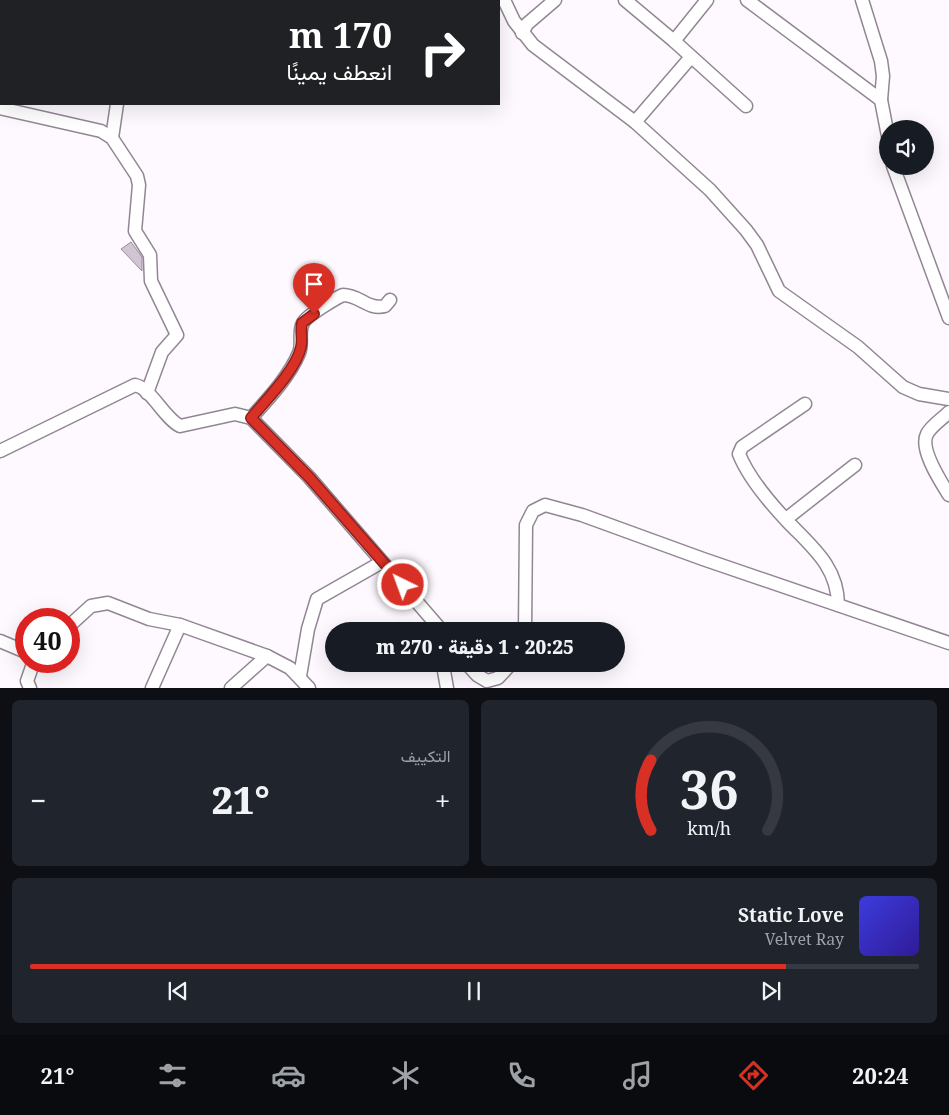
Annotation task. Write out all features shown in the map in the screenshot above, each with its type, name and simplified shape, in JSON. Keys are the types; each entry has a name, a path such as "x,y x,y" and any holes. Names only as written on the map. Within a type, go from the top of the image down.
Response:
{"street":[{"path":"504,0 514,21 533,44 635,122 710,190 746,230 757,246 772,280 784,296 858,347 903,387 919,394 949,399"},
{"path":"522,33 527,24 555,0"},
{"path":"625,0 746,106"},
{"path":"674,41 707,0"},
{"path":"747,0 881,100"},
{"path":"862,0 881,61 883,76 881,100 885,120"},
{"path":"635,122 691,57"},
{"path":"112,138 117,105"},
{"path":"0,108 101,130 112,138 137,176 139,185 135,231 150,255 151,281 177,333 176,338 162,352 147,393"},
{"path":"896,175 949,318"},
{"path":"251,418 268,399 298,355 302,341 301,327 305,320 343,295 348,295 372,307 385,306 390,300"},
{"path":"0,451 132,386 140,386 164,413 180,426 235,414 251,418 309,477 434,622"},
{"path":"805,404 739,450 739,454 746,468 786,519 827,564 836,585 838,604"},
{"path":"949,412 927,433 925,440 930,462 949,495"},
{"path":"786,519 855,465"},
{"path":"524,622 526,525 532,511 544,504 582,515 703,559 949,643"},
{"path":"300,676 308,629 317,599 382,562"},
{"path":"80,615 95,604 103,603 150,618 180,625 267,656 300,676 309,688"},
{"path":"152,688 180,625"},
{"path":"0,641 15,647"},
{"path":"231,688 267,656"},
{"path":"444,672 448,688"},
{"path":"474,672 487,681 498,678 504,672"},
{"path":"30,673 27,681 30,688"}],"building":[{"path":"131,242 142,257 142,271 121,249"}],"route":[{"path":"314,314 302,323 302,341 298,355 268,399 251,418 309,477 403,585"}]}
